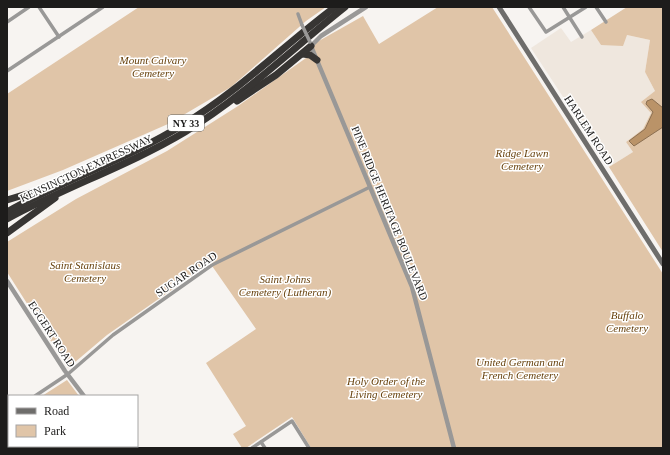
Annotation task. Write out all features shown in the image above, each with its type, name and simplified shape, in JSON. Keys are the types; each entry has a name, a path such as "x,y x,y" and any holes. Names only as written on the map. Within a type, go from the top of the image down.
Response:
{"highway":[{"name":"KENSINGTON EXPRESSWAY","path":"7,212 65,183 154,142 202,114 238,87 335,7"},
{"name":"KENSINGTON EXPRESSWAY","path":"7,219 72,186 166,142 217,111 345,7"},
{"path":"217,111 242,99 303,54 311,44"},
{"path":"303,54 310,55 317,60"},
{"path":"7,200 65,183"},
{"path":"7,233 72,186"}],"main road":[{"name":"HARLEM ROAD","path":"499,7 663,264"}],"street":[{"path":"7,22 29,7"},
{"path":"39,7 58,37"},
{"path":"7,71 103,7"},
{"path":"311,44 366,7"},
{"path":"529,7 546,32 586,7"},
{"path":"563,7 582,37"},
{"path":"596,7 606,22"},
{"name":"PINE RIDGE HERITAGE BOULEVARD","path":"298,14 416,301 454,448"},
{"name":"SUGAR ROAD","path":"36,395 68,374 113,335 212,265 370,187"},
{"name":"EGGERT ROAD","path":"7,281 83,395"},
{"path":"252,448 292,421 309,448"},
{"path":"261,442 265,448"}],"shaded area":[{"path":"561,28 571,42 591,30 601,45 627,35 650,40 645,72 655,91 651,113 643,129 626,142 633,152 609,167 531,48"},
{"path":"652,99 663,108 663,127 634,146 629,141 645,129 653,112 646,104 647,101"}],"green space":[{"name":"Mount Calvary Cemetery","path":"139,7 326,7 306,21 231,87 168,124 63,170 7,191 7,94"},
{"path":"438,7 492,7 663,274 663,448 311,448 292,417 246,448 242,448 233,434 246,426 206,363 256,329 210,263 107,335 68,368 7,272 7,242 76,199 167,151 238,106 306,58 317,42 363,16 379,44"},
{"path":"627,7 663,7 663,252 609,167 633,152 626,142 643,129 651,113 641,102 655,91 645,72 650,40 627,35 623,46 601,45 591,30"},
{"path":"67,380 78,395 44,395"},
{"path":"7,419 8,447 117,448 7,448"}],"park label":[{"name":"Ridge Lawn Cemetery","path":"522,159"},
{"name":"Saint Stanislaus Cemetery","path":"85,271"},
{"name":"Saint Johns Cemetery (Lutheran)","path":"285,285"},
{"name":"Buffalo Cemetery","path":"627,321"},
{"name":"United German and French Cemetery","path":"520,368"},
{"name":"Holy Order of the Living Cemetery","path":"386,387"}]}
